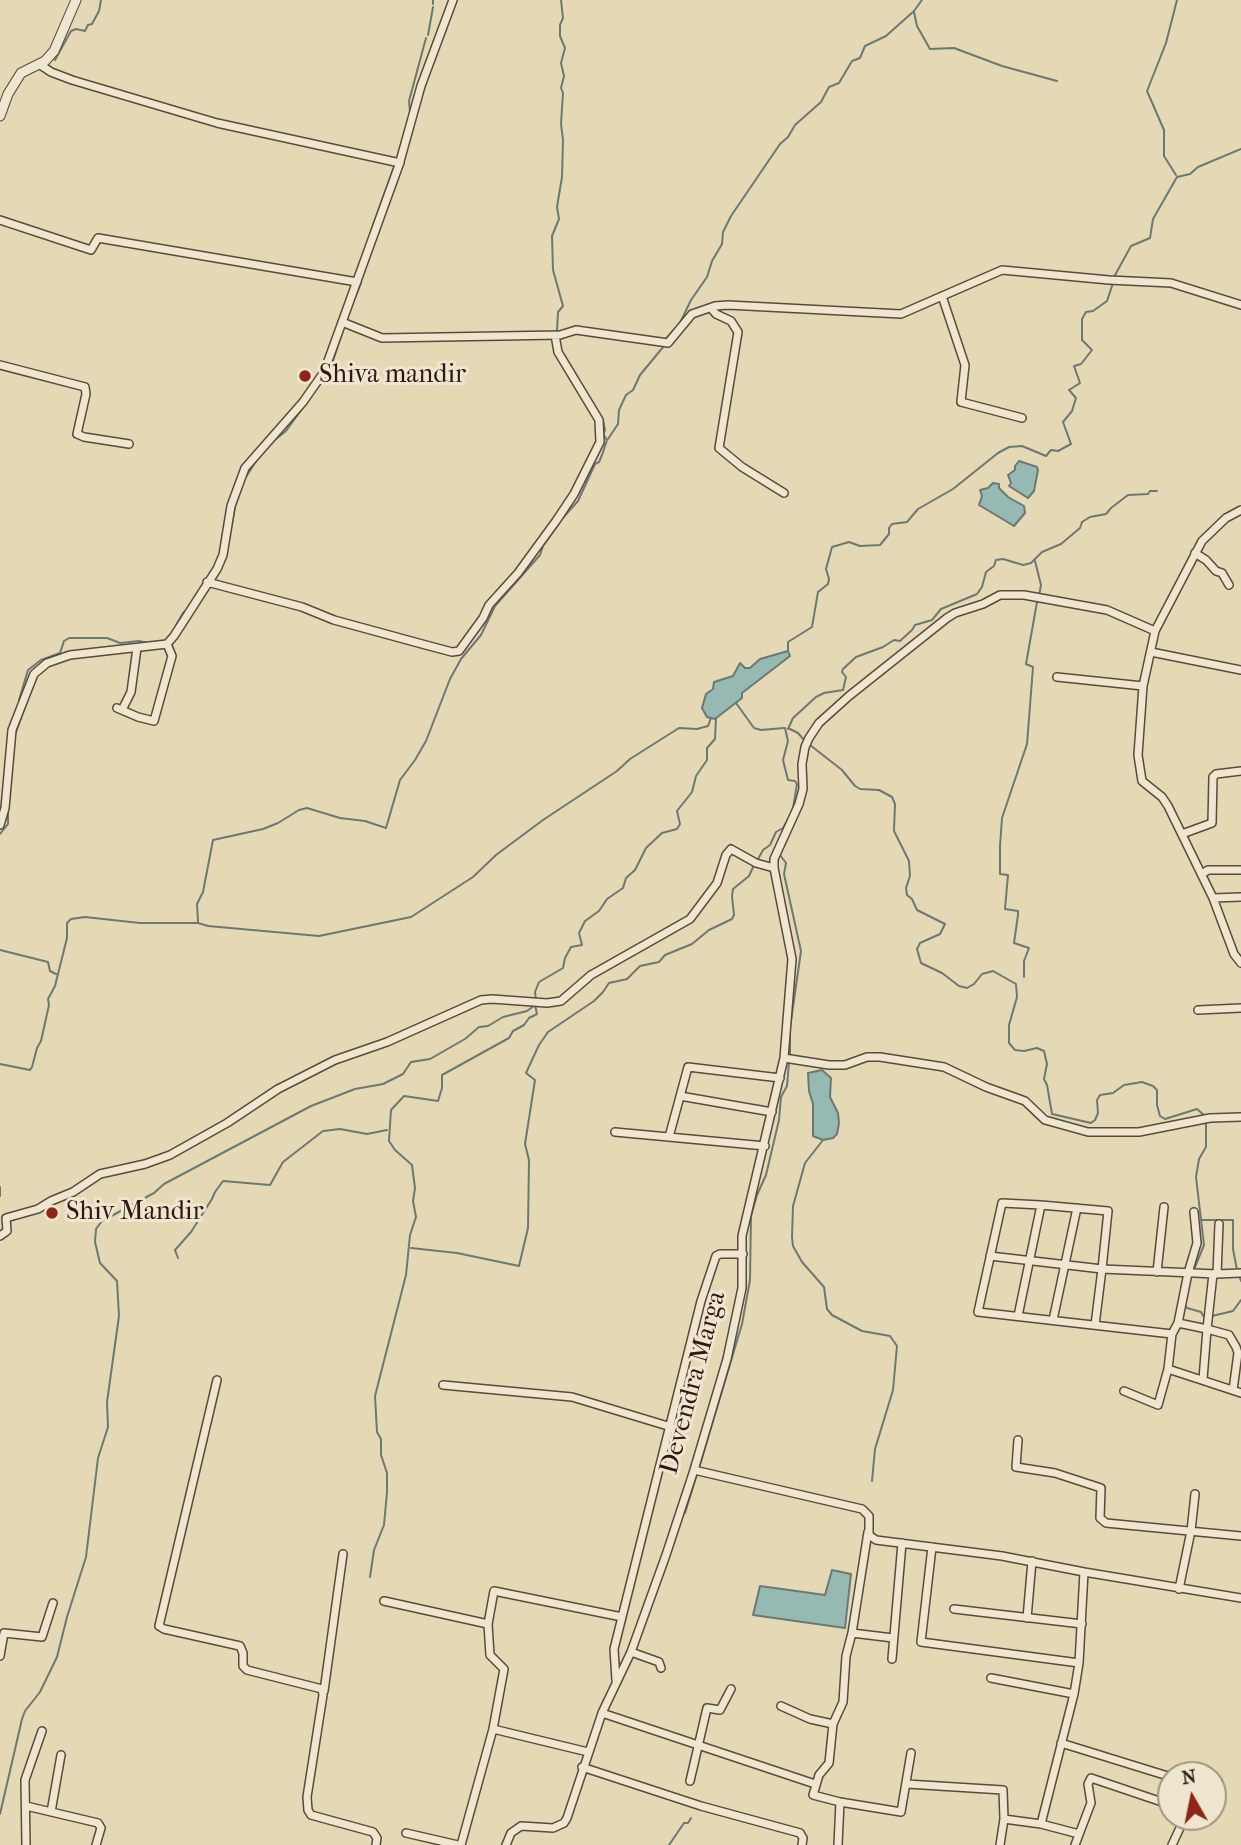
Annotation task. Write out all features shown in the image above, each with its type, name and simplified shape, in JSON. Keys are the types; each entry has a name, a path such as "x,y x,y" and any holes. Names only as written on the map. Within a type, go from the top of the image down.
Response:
{"street":[{"path":"0,116 8,94 21,73 39,64 54,51 76,0"},
{"path":"0,825 5,808 12,730 34,674 47,663 70,655 167,644 217,569 223,555 231,506 245,468 314,388 324,372 400,163 421,86 453,0"},
{"path":"39,64 72,80 217,123 400,163"},
{"path":"0,220 90,250 99,238 357,282"},
{"path":"342,322 382,338 555,335 576,330 668,343 692,314 711,308 728,305 901,314 1002,270 1171,283 1241,305"},
{"path":"942,296 965,365 961,402 1022,418"},
{"path":"711,308 735,325 738,332 719,448 742,467 784,493"},
{"path":"207,582 302,607 334,620 452,652 459,651 489,605 518,573 556,521 574,494 600,442 599,420 558,352 555,335"},
{"path":"0,365 85,387 86,394 77,433 84,437 129,444"},
{"path":"1241,510 1213,528 1195,554 1155,631 1143,686 1138,755 1140,775 1146,785 1166,801 1213,898 1234,954 1241,963"},
{"path":"1195,554 1222,573 1229,585"},
{"path":"0,1236 7,1231 6,1218 38,1209 73,1192 100,1174 145,1164 170,1154 227,1123 278,1089 335,1060 387,1042 481,1000 547,1003 561,1001 591,975 690,919 718,883 729,850 733,849 756,863 774,868 776,855 803,789 802,764 805,747 819,723 947,618 1006,593 1107,610 1155,631"},
{"path":"137,648 131,692 120,709 152,722 172,656 167,644"},
{"path":"1151,652 1241,670"},
{"path":"1057,677 1143,686"},
{"path":"1182,834 1212,822 1213,777 1222,771 1241,771"},
{"name":"Devendra Marga","path":"506,1845 511,1833 521,1826 553,1828 564,1823 567,1818 602,1713 631,1653 694,1470 734,1327 742,1288 743,1236 784,1058 792,960 774,868"},
{"path":"1202,874 1208,870 1241,870"},
{"path":"1213,898 1241,897"},
{"path":"1198,1010 1241,1008"},
{"path":"784,1058 845,1065 874,1056 944,1067 986,1087 1025,1101 1045,1120 1088,1132 1139,1132 1210,1118 1241,1117"},
{"path":"669,1137 690,1066 780,1078"},
{"path":"680,1096 772,1112"},
{"path":"615,1132 765,1146"},
{"path":"1095,1325 1108,1211 1002,1203 978,1311 1018,1316 1053,1320 1095,1325 1172,1334"},
{"path":"1018,1316 1041,1205"},
{"path":"1157,1272 1164,1207"},
{"path":"1053,1320 1077,1208"},
{"path":"1124,1391 1158,1405 1168,1369 1172,1334 1178,1323 1197,1244 1194,1212"},
{"path":"1203,1380 1219,1224"},
{"path":"617,1681 614,1649 671,1427 690,1341 714,1258 720,1254 743,1254"},
{"path":"990,1256 1102,1269 1241,1273"},
{"path":"1168,1369 1237,1391 1238,1353 1229,1335 1178,1323"},
{"path":"217,1380 159,1626 240,1646 243,1666 247,1670 319,1687 324,1692"},
{"path":"443,1385 572,1397 671,1427"},
{"path":"1018,1440 1016,1467 1055,1473 1101,1488 1100,1518 1103,1522 1241,1536"},
{"path":"694,1470 862,1508 869,1516 869,1531 846,1656 843,1702 833,1724 829,1763 815,1784 813,1795 901,1812 911,1753"},
{"path":"1179,1589 1191,1531 1195,1494"},
{"path":"869,1531 872,1539 1032,1561 1241,1598"},
{"path":"892,1659 902,1543"},
{"path":"932,1547 921,1642 1079,1663"},
{"path":"343,1553 307,1797 308,1810 311,1815 373,1832 377,1835 376,1845"},
{"path":"1027,1618 1032,1561"},
{"path":"1041,1824 1074,1694 1079,1663 1084,1572"},
{"path":"406,1833 459,1845 493,1729 504,1669 490,1656 488,1624 494,1591 622,1617"},
{"path":"384,1601 488,1624"},
{"path":"0,1656 2,1633 42,1637 53,1602"},
{"path":"954,1609 1082,1624"},
{"path":"852,1633 893,1638"},
{"path":"631,1653 659,1662 661,1668"},
{"path":"991,1678 1074,1694"},
{"path":"690,1781 708,1708 720,1710 731,1689"},
{"path":"781,1706 810,1719 833,1724"},
{"path":"602,1713 815,1784"},
{"path":"493,1729 588,1752"},
{"path":"26,1845 25,1780 42,1731"},
{"path":"1061,1743 1157,1773"},
{"path":"51,1812 61,1755"},
{"path":"582,1767 701,1806 800,1833 803,1838 802,1845"},
{"path":"1075,1845 1091,1803 1088,1784 1091,1777 1157,1800"},
{"path":"907,1784 1003,1790 1004,1819 1000,1845"},
{"path":"838,1845 840,1802"},
{"path":"26,1806 98,1823 101,1828 96,1845"},
{"path":"1004,1819 1041,1824 1079,1834"}],"water":[{"path":"1019,461 1037,467 1038,470 1034,491 1028,498 1009,486 1011,483 1008,475 1015,470"},
{"path":"993,483 999,484 999,488 1008,497 1024,506 1025,513 1014,526 979,505 982,496 980,490"},
{"path":"788,651 790,656 742,693 742,698 715,719 707,717 702,708 706,694 713,689 714,682 733,676 740,663 745,668 750,668 760,659"},
{"path":"822,1070 831,1078 830,1097 838,1113 839,1123 837,1134 833,1138 823,1140 813,1136 813,1104 808,1073"},
{"path":"832,1570 851,1574 845,1628 753,1615 760,1586 825,1595"}],"waterway":[{"path":"55,60 71,31 85,31 88,25 92,24 101,0"},
{"path":"557,331 558,312 563,306 553,270 552,236 559,219 557,207 562,177 561,88 564,76 561,63 565,48 560,36 563,18 561,0"},
{"path":"679,325 691,300 707,277 731,216 780,144 795,125 821,102 829,87 839,83 852,61 860,58 865,46 886,36 914,11 922,0"},
{"path":"1176,175 1164,156 1164,130 1147,91 1166,43 1177,0"},
{"path":"428,35 433,7"},
{"path":"914,12 917,26 930,49 954,48 1002,66 1057,81"},
{"path":"410,112 409,101 426,38"},
{"path":"397,158 409,117"},
{"path":"1114,277 1131,246 1150,238 1153,219 1177,177 1190,174 1198,167 1241,149"},
{"path":"371,231 395,164"},
{"path":"363,254 370,236"},
{"path":"353,302 361,283"},
{"path":"788,651 788,642 812,627 818,592 828,584 826,569 832,547 849,542 860,546 880,545 889,534 892,524 907,522 918,509 953,489 1009,447 1022,446 1046,456 1051,450 1058,451 1071,444 1063,422 1072,411 1076,398 1069,390 1080,383 1074,366 1081,364 1092,350 1082,340 1082,319 1086,312 1093,311 1107,301 1113,283"},
{"path":"665,340 675,329"},
{"path":"276,439 286,431 330,370 343,330"},
{"path":"608,439 618,424 619,410 626,395 633,390 640,375 664,346"},
{"path":"560,521 578,501 602,455 607,440 603,434 603,420"},
{"path":"246,477 258,458"},
{"path":"788,729 793,718 816,697 843,690 846,677 843,669 856,657 894,640 900,641 915,625 932,620 941,609 977,594 986,572 994,566 996,560 1003,559 1023,565 1031,563 1042,552 1061,544 1080,528 1082,522 1090,517 1106,514 1128,495 1157,491"},
{"path":"227,551 236,501"},
{"path":"198,922 197,904 203,892 213,840 263,829 307,808 386,828 400,780 426,741 450,679 461,659 481,635 495,606 540,555 557,526"},
{"path":"1035,561 1041,585 1039,596"},
{"path":"1024,977 1024,961 1029,948 1014,943 1018,911 1005,909 1008,875 1000,874 1000,846 1002,818 1027,744 1033,667 1026,664 1037,602"},
{"path":"173,631 189,608"},
{"path":"19,700 28,670 41,660 60,653 64,641 69,638 107,638 120,643 148,643"},
{"path":"736,703 754,728 784,728"},
{"path":"15,735 26,704"},
{"path":"0,1064 30,1070 32,1067 41,1041 48,999 55,986 67,938 67,923 71,919 85,917 140,923 198,923 319,936 411,917 473,877 496,855 617,771 630,759 679,728 697,729 708,726 711,718"},
{"path":"536,1000 535,992 539,982 563,968 571,947 582,945 579,933 585,921 599,911 607,899 623,888 626,878 635,870 646,848 662,833 677,829 680,824 677,811 692,792 696,776 707,760 707,748 715,739 716,718"},
{"path":"785,728 788,741 783,760 788,780 797,784 793,808"},
{"path":"790,729 804,740"},
{"path":"810,745 842,770 855,786 860,789 879,790 892,797 895,804 894,831 909,861 907,895 917,910 945,924 940,934 920,943 917,949 921,963 967,988 982,974 993,971 1016,984 1017,997 1009,1025 1009,1043 1015,1050 1037,1048 1044,1051 1047,1064 1044,1079 1052,1114 1091,1123 1098,1113 1097,1100 1100,1095 1113,1093 1124,1085 1142,1082 1157,1090 1160,1116 1165,1119 1197,1109 1205,1116"},
{"path":"0,834 8,824 8,810"},
{"path":"757,861 790,816"},
{"path":"780,855 786,863 784,874 801,951 790,1028 790,1056"},
{"path":"411,1248 457,1253 519,1266 528,1228 529,1160 525,1144 535,1080 526,1073 539,1045 548,1032 594,1001 609,983 627,979 640,966 659,962 665,955 692,944 709,930 732,919 733,889 749,876 754,865"},
{"path":"0,950 48,962 50,971 56,974"},
{"path":"0,1814 22,1719 40,1692 57,1657 86,1557 98,1458 108,1427 107,1402 119,1316 117,1281 100,1263 95,1242 96,1229 102,1221 154,1193 164,1184 311,1106 355,1089 383,1084 403,1074 411,1062 430,1059 465,1039 479,1027 527,1011 535,1005 537,1014 513,1031 509,1038 442,1075 438,1101 404,1096 391,1110 389,1141 412,1165 416,1217 410,1235 406,1275 375,1396 377,1432 381,1439 381,1455 387,1473 387,1492 384,1525 374,1550 370,1577"},
{"path":"699,1468 742,1324 750,1280 751,1216 766,1175 779,1120 781,1097 787,1086 789,1062"},
{"path":"1193,1272 1204,1245 1196,1177 1199,1159 1206,1147 1206,1124"},
{"path":"178,1258 175,1250 191,1232 223,1181 270,1185 283,1162 323,1131 340,1129 367,1134 387,1130"},
{"path":"823,1140 805,1163 793,1206 793,1246 802,1262 824,1287 827,1309 832,1315 862,1331 890,1336 897,1346 893,1390 875,1449 872,1481"},
{"path":"0,1187 0,1196"},
{"path":"1201,1220 1233,1220 1233,1249 1237,1270"},
{"path":"1212,1316 1233,1311 1241,1300"},
{"path":"1185,1305 1201,1312 1204,1317"},
{"path":"685,1513 697,1474"},
{"path":"669,1845 684,1823 688,1823 691,1818"}],"place":[{"name":"Shiva mandir","path":"305,376"},
{"name":"Shiv Mandir","path":"52,1213"}]}
